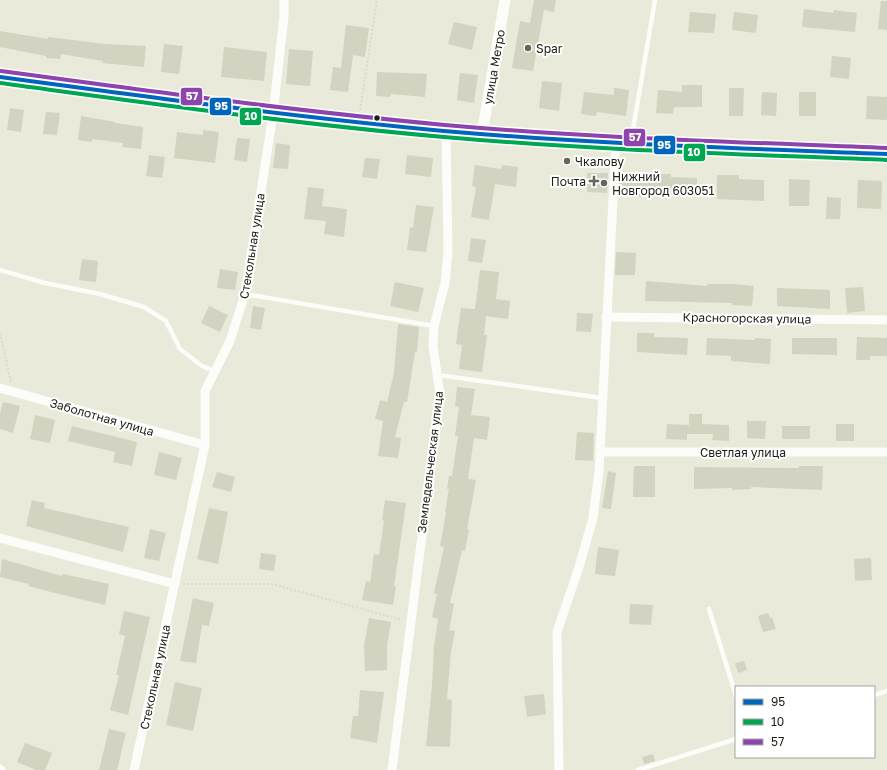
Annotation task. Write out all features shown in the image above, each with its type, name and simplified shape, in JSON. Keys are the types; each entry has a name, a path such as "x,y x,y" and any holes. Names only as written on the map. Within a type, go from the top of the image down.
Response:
{"main road":[{"path":"0,77 273,114 446,131 631,143 887,154"}],"street":[{"name":"Стекольная улица","path":"134,770 205,445 205,391 230,341 246,294 273,114 284,16 284,0"},
{"name":"улица Метро","path":"482,134 506,0"},
{"name":"Земледельческая улица","path":"392,770 440,395 438,375 435,368 434,326 445,283 448,252 446,131"},
{"path":"559,770 557,632 579,567 593,518 600,452 616,142"},
{"name":"Красногорская улица","path":"606,317 887,320"},
{"name":"Заболотная улица","path":"0,388 205,445"},
{"name":"Светлая улица","path":"600,452 887,452"},
{"path":"0,538 175,584"}],"lane":[{"path":"631,143 655,0"},
{"path":"0,270 46,283 100,294 144,307 166,321 180,349 202,366 214,371"},
{"path":"246,294 434,326"},
{"path":"438,375 602,398"},
{"path":"709,609 735,693"},
{"path":"875,695 887,691"},
{"path":"638,770 735,739"}],"path":[{"path":"358,123 377,0"},
{"path":"0,333 14,392"},
{"path":"175,584 272,584 411,622"}],"building":[{"path":"534,0 556,0 554,12 544,10 533,71 512,68 520,21 530,23"},
{"path":"881,1 887,1 887,30 878,29"},
{"path":"804,9 833,13 834,10 857,13 855,32 802,27"},
{"path":"690,12 716,14 714,33 688,32"},
{"path":"734,12 758,15 756,33 732,30"},
{"path":"454,22 477,27 472,50 448,44"},
{"path":"346,25 369,28 365,57 353,55 348,92 330,90 333,67 341,68"},
{"path":"0,31 48,39 48,37 105,44 146,46 144,67 102,63 103,61 61,54 60,59 46,58 46,56 0,47"},
{"path":"164,44 183,46 179,74 161,72"},
{"path":"224,47 267,52 264,81 221,77"},
{"path":"289,49 313,51 310,86 286,84"},
{"path":"832,56 851,58 849,79 830,77"},
{"path":"377,72 427,74 425,97 391,94 390,97 376,96"},
{"path":"460,73 478,75 474,103 457,100"},
{"path":"542,81 562,83 559,111 539,108"},
{"path":"682,85 702,85 702,107 674,107 673,114 656,113 658,90 682,92"},
{"path":"614,88 629,90 626,116 597,112 596,116 581,114 584,92 614,95"},
{"path":"729,88 744,88 743,116 729,116"},
{"path":"762,92 777,93 776,116 761,115"},
{"path":"799,92 816,92 816,116 799,116"},
{"path":"867,96 887,97 887,120 866,119"},
{"path":"10,108 24,110 21,132 7,130"},
{"path":"46,112 60,113 57,135 43,134"},
{"path":"81,116 143,127 141,149 122,147 123,143 92,139 92,142 78,140"},
{"path":"203,130 219,132 215,163 174,158 177,132 203,135"},
{"path":"237,138 250,139 247,162 234,160"},
{"path":"276,143 290,145 288,169 273,168"},
{"path":"149,155 165,157 162,178 146,176"},
{"path":"407,155 433,158 431,177 405,174"},
{"path":"365,158 380,159 377,179 362,177"},
{"path":"475,165 501,169 502,165 518,167 516,187 495,184 489,220 471,217 476,187 472,186"},
{"path":"587,173 608,173 607,193 587,192"},
{"path":"625,174 671,174 671,177 697,178 697,196 642,193 642,197 624,197 624,193 619,193 620,175 625,176"},
{"path":"717,175 739,175 739,179 764,180 764,201 717,199"},
{"path":"789,179 810,180 809,206 789,206"},
{"path":"858,180 882,181 881,209 857,208"},
{"path":"308,187 324,189 322,206 347,209 344,237 324,234 326,221 304,219"},
{"path":"827,197 841,198 840,219 826,219"},
{"path":"416,205 434,207 426,252 407,250 410,227 413,228"},
{"path":"471,238 486,240 482,263 468,261"},
{"path":"616,252 636,253 635,275 615,275"},
{"path":"82,259 98,261 96,282 79,280"},
{"path":"220,269 238,272 235,290 217,288"},
{"path":"480,270 499,272 496,299 510,301 508,319 486,316 484,335 487,335 482,372 459,369 462,345 456,344 461,308 475,309"},
{"path":"646,281 707,286 707,284 733,284 754,286 752,306 732,305 732,303 645,301"},
{"path":"395,282 424,288 418,312 390,306"},
{"path":"863,287 865,311 847,313 845,288"},
{"path":"777,288 830,290 830,309 777,306"},
{"path":"209,306 228,315 220,332 201,323"},
{"path":"253,306 265,308 261,330 250,328"},
{"path":"577,313 593,314 591,332 576,331"},
{"path":"398,324 419,327 417,352 415,352 407,402 404,402 395,437 401,438 398,458 378,456 383,421 375,419 380,400 387,402 394,373"},
{"path":"637,333 654,333 654,337 688,338 687,355 637,352"},
{"path":"857,337 887,338 887,356 870,356 870,360 856,360"},
{"path":"707,338 755,340 755,338 771,339 770,364 731,361 731,356 706,355"},
{"path":"792,338 837,338 837,355 792,354"},
{"path":"457,387 475,389 471,415 490,417 487,440 474,438 468,479 476,480 467,529 469,529 465,551 462,550 450,603 454,604 449,630 455,631 451,652 447,699 452,700 450,747 426,746 434,646 438,619 432,617 437,594 434,593 444,547 440,546 449,489 447,489 449,476 452,476 458,436 455,436 459,407 455,406"},
{"path":"3,402 20,406 13,433 0,429 0,414"},
{"path":"689,414 702,414 702,424 729,425 729,441 712,440 713,434 687,434 687,440 666,439 667,424 689,425"},
{"path":"35,415 55,420 50,443 30,439"},
{"path":"747,421 766,421 765,439 747,438"},
{"path":"836,424 854,424 854,441 836,441"},
{"path":"72,426 137,442 132,466 113,462 115,452 68,441"},
{"path":"782,426 810,426 810,439 782,439"},
{"path":"577,432 594,433 593,461 575,460"},
{"path":"159,452 182,458 176,480 154,475"},
{"path":"634,466 655,466 655,497 633,497"},
{"path":"799,466 823,466 822,490 751,487 751,489 732,490 732,488 694,489 694,467 799,468"},
{"path":"608,471 616,473 611,509 602,508"},
{"path":"217,472 235,477 231,492 212,487"},
{"path":"32,500 45,503 44,508 129,527 123,552 26,526"},
{"path":"385,500 406,503 394,586 396,586 393,605 362,600 366,581 370,582 374,554 379,555 384,521 382,520"},
{"path":"209,508 228,512 218,564 197,559"},
{"path":"150,529 166,533 159,561 144,558"},
{"path":"598,547 619,550 615,576 595,574"},
{"path":"261,553 276,555 274,571 259,569"},
{"path":"871,558 872,580 855,581 854,559"},
{"path":"2,559 62,576 63,574 109,584 105,605 28,586 29,584 0,577"},
{"path":"193,598 214,603 209,626 202,625 196,663 180,661"},
{"path":"630,604 653,605 651,625 629,624"},
{"path":"124,611 150,617 128,715 110,710 119,675 116,675 125,636 119,634"},
{"path":"768,613 770,618 772,617 776,629 763,632 758,616"},
{"path":"369,618 391,622 387,645 387,670 365,671 364,645"},
{"path":"744,661 747,670 738,673 735,663"},
{"path":"175,682 202,688 193,731 166,725"},
{"path":"360,690 384,692 377,743 350,738 353,716 358,716"},
{"path":"544,694 546,714 527,717 524,696"},
{"path":"109,729 126,733 117,770 99,770"},
{"path":"25,743 52,753 45,770 36,770 17,762"},
{"path":"653,754 655,761 644,764 642,757"}],"transit line":[{"name":"57","path":"1,71 278,107 445,125 721,142 887,148"},
{"name":"95","path":"0,77 278,113 444,131 721,148 887,154"},
{"name":"10","path":"0,83 278,119 444,137 721,154 887,160"}],"place":[{"name":"Spar","path":"528,48"},
{"name":"Чкалову","path":"567,161"},
{"name":"Почта","path":"594,181"},
{"name":"Нижний Новгород 603051","path":"604,183"}]}
